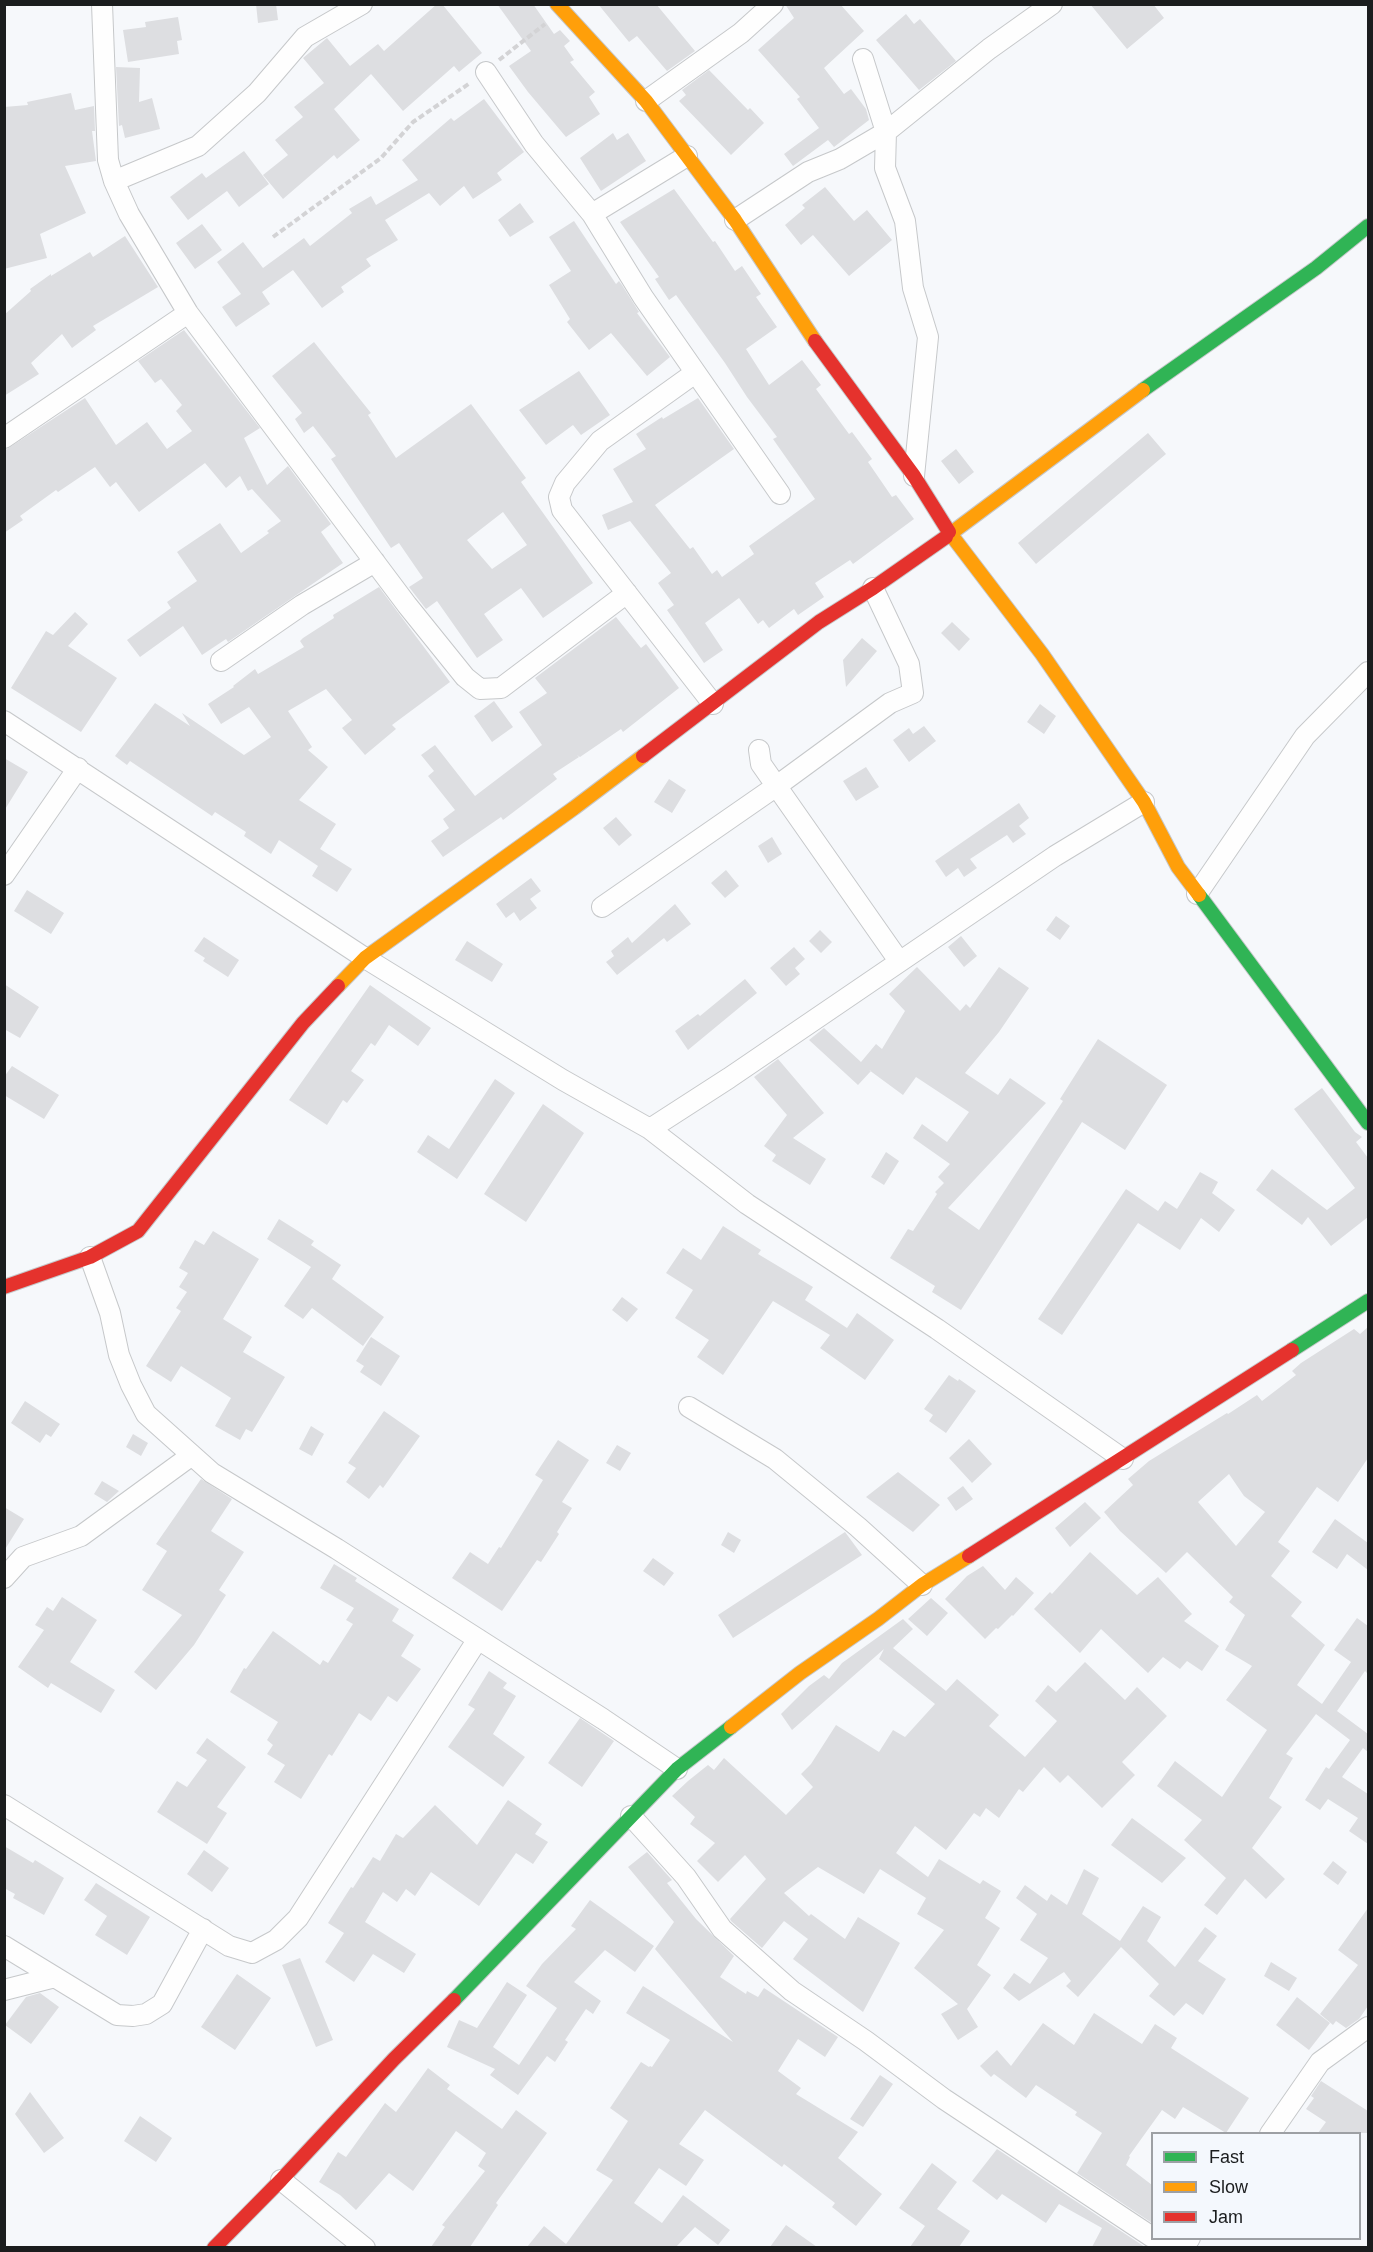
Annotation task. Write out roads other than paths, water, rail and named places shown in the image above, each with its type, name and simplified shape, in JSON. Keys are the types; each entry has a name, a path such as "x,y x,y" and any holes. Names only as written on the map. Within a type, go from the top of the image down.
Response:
{"street":[{"path":"102,4 108,160 114,181 129,214 189,313 375,562 465,676 480,689 501,688 627,593"},
{"path":"114,181 198,146 257,93 305,37 362,4"},
{"path":"646,101 741,33 773,4"},
{"path":"735,220 808,172 840,159 886,132 989,49 1052,4"},
{"path":"560,8 646,101 735,220 823,354 914,476 950,534 1042,654 1144,802 1178,867 1368,1123"},
{"path":"863,59 886,132 885,168 905,221 913,288 927,337 914,476"},
{"path":"486,72 534,144 592,214 643,297 780,494"},
{"path":"592,214 687,156"},
{"path":"4,1287 90,1257 138,1231 303,1023 365,958 574,808 819,622 873,588 950,534 1115,410 1316,268 1368,226"},
{"path":"4,438 189,313"},
{"path":"695,373 600,441 565,483 560,497 562,510 713,704"},
{"path":"221,661 302,605 375,562"},
{"path":"602,907 778,785 890,703 913,693 909,664 873,588"},
{"path":"1197,894 1305,736 1368,672"},
{"path":"4,721 365,958 562,1080 650,1129 747,1204 937,1329 1122,1459"},
{"path":"759,750 761,764 778,785 899,961"},
{"path":"4,875 78,768"},
{"path":"650,1129 1055,856 1144,802"},
{"path":"90,1257 110,1313 118,1355 146,1414 212,1473 337,1549 676,1769"},
{"path":"214,2247 676,1769 800,1673 878,1619 922,1585 1053,1504 1368,1301"},
{"path":"689,1407 775,1459 858,1527 922,1585"},
{"path":"4,1578 23,1557 81,1536 192,1455"},
{"path":"4,1805 229,1946 252,1953 276,1940 298,1918 478,1639"},
{"path":"630,1816 687,1877 722,1929 792,1991 866,2041 944,2099 1151,2236"},
{"path":"4,1946 117,2015 133,2016 146,2013 162,2004 203,1929"},
{"path":"4,1990 55,1977"},
{"path":"1271,2132 1320,2062 1368,2026"},
{"path":"281,2180 365,2247"}]}
